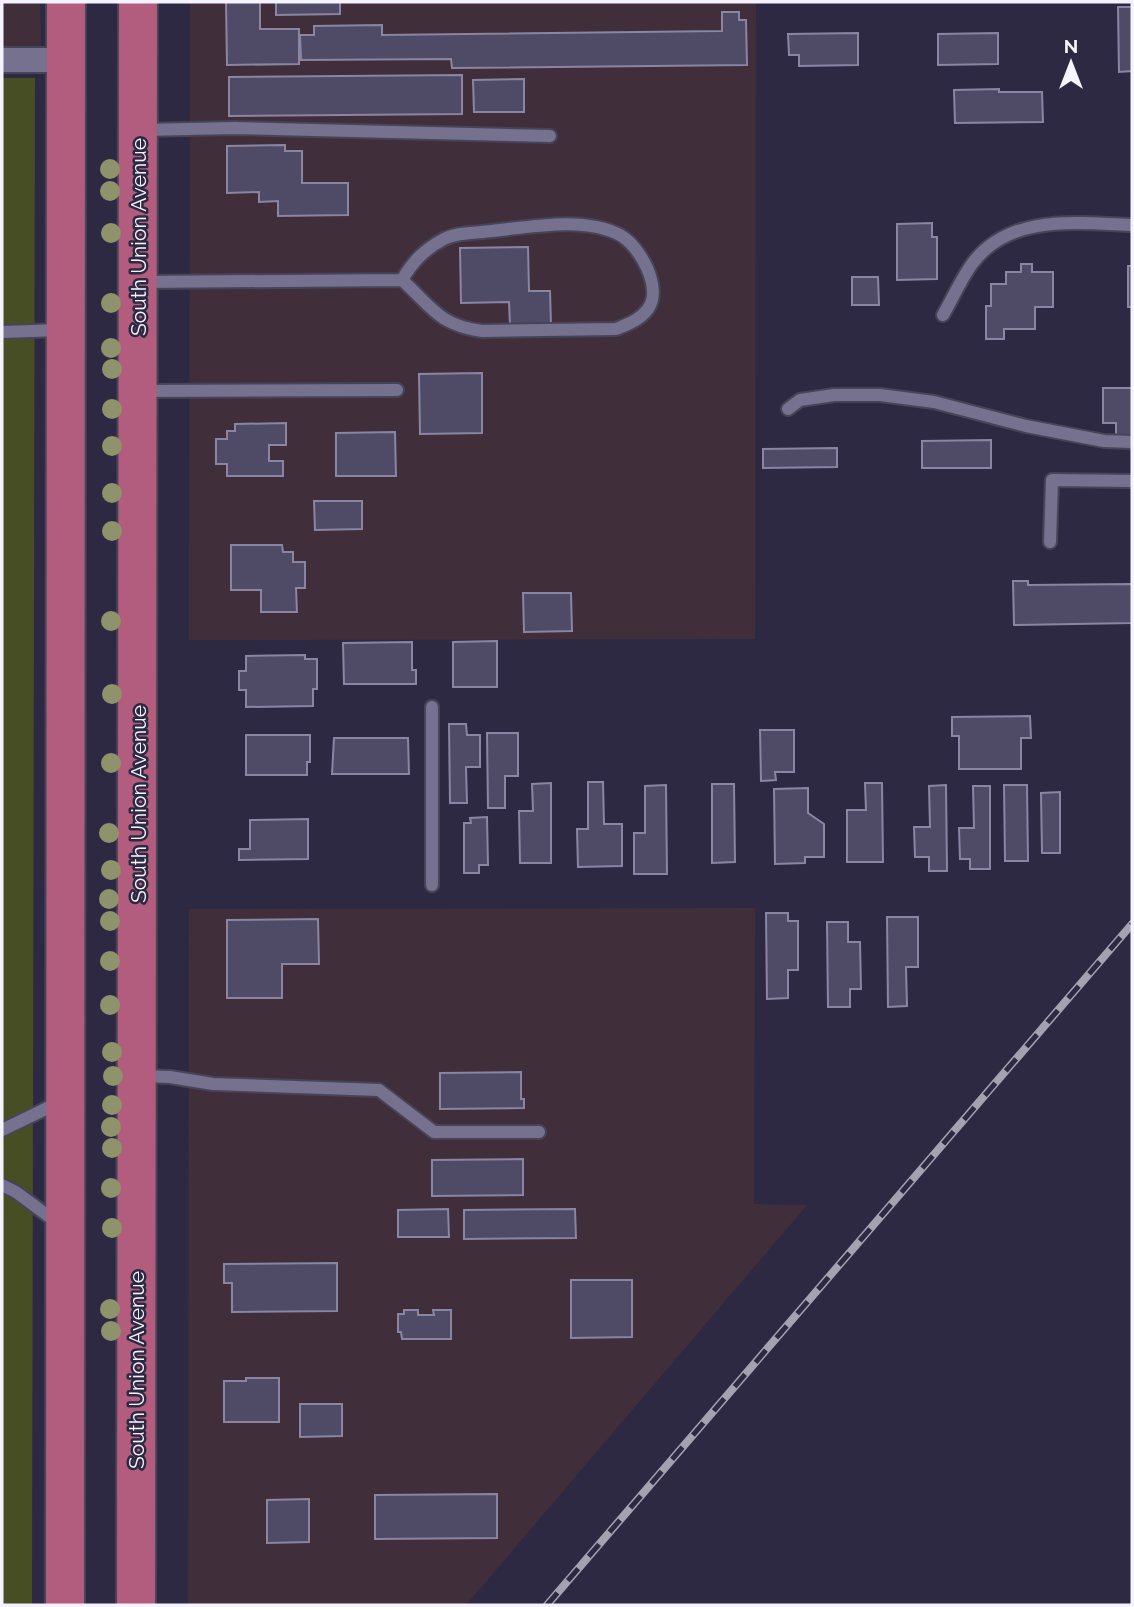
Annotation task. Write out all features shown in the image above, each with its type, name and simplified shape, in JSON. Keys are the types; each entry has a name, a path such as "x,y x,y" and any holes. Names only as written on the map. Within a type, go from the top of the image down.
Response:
{"main road":[{"path":"65,1605 66,2"},
{"name":"South Union Avenue","path":"136,1605 138,2"}],"street":[{"path":"2,60 66,60"}],"lane":[{"path":"138,130 234,128 550,136"},
{"path":"943,315 973,262 997,240 1028,227 1066,222 1132,225"},
{"path":"138,282 402,280 441,319 467,329 482,331 616,328 635,321 649,308 651,292 650,273 639,252 621,235 595,227 554,224 447,237 426,249 402,280"},
{"path":"2,331 66,330"},
{"path":"138,391 397,390"},
{"path":"788,409 800,400 834,395 880,395 934,402 1104,441 1132,442"},
{"path":"1050,542 1052,480 1132,481"},
{"path":"432,707 432,884"},
{"path":"137,1076 170,1077 213,1084 379,1090 434,1132 539,1132"},
{"path":"2,1130 65,1100"},
{"path":"2,1185 16,1192 65,1228"}],"shaded area":[{"path":"2,2 40,2 41,46 2,46"},
{"path":"190,2 756,2 755,639 189,640"},
{"path":"755,908 754,1204 807,1205 466,1605 188,1605 189,909"}],"green space":[{"path":"2,78 35,78 32,1605 2,1605"}],"building":[{"path":"226,2 260,2 260,29 299,29 299,64 227,65"},
{"path":"276,2 340,2 340,14 276,15"},
{"path":"1118,7 1132,7 1132,71 1119,72"},
{"path":"722,12 739,12 739,20 746,20 747,65 452,68 451,59 301,60 300,35 314,35 314,26 382,25 382,35 722,31"},
{"path":"858,33 858,65 799,66 799,55 789,55 788,34"},
{"path":"998,33 998,64 938,65 938,34"},
{"path":"462,75 462,114 229,116 229,77"},
{"path":"524,79 524,112 474,112 473,80"},
{"path":"999,89 999,92 1042,92 1043,122 955,123 954,90"},
{"path":"285,145 285,151 302,151 302,183 348,183 348,215 278,216 278,201 259,202 259,192 227,193 227,146"},
{"path":"932,223 932,237 937,237 937,279 897,280 897,224"},
{"path":"528,247 529,291 550,291 551,325 510,325 509,302 461,303 460,248"},
{"path":"1021,264 1032,264 1032,272 1053,272 1053,307 1035,307 1035,329 1004,329 1004,339 986,339 986,306 991,306 991,284 1006,284 1006,272 1021,272"},
{"path":"1128,266 1132,266 1132,307 1128,307"},
{"path":"852,277 878,277 879,305 852,305"},
{"path":"482,373 482,433 420,434 419,374"},
{"path":"1103,388 1132,388 1132,439 1116,439 1116,423 1103,423"},
{"path":"286,423 286,445 269,445 269,461 283,461 283,476 227,476 227,464 216,464 216,439 227,439 227,431 235,431 235,424"},
{"path":"395,432 396,476 336,476 336,433"},
{"path":"991,440 991,468 922,468 922,441"},
{"path":"837,448 837,467 763,468 763,449"},
{"path":"314,501 362,501 362,529 315,530"},
{"path":"231,545 282,545 283,552 293,552 293,562 305,562 305,588 296,588 297,612 261,612 261,590 231,590"},
{"path":"1013,581 1028,581 1028,585 1132,584 1132,623 1014,625"},
{"path":"523,593 571,593 572,631 524,632"},
{"path":"497,641 497,687 453,687 453,642"},
{"path":"412,642 412,670 416,670 416,684 344,684 343,643"},
{"path":"305,655 305,659 317,659 317,689 313,689 313,706 246,707 246,690 239,690 239,671 246,671 246,656"},
{"path":"1030,716 1031,738 1021,738 1021,769 959,769 959,736 952,736 952,717"},
{"path":"449,724 466,724 467,735 480,735 480,767 466,767 467,803 450,803"},
{"path":"760,730 794,730 794,772 775,772 776,780 761,781"},
{"path":"487,733 518,733 518,776 505,776 505,808 488,808"},
{"path":"246,735 310,735 307,775 246,775"},
{"path":"334,738 408,738 409,774 332,774"},
{"path":"588,782 603,782 604,824 622,824 622,866 578,867 577,829 588,829"},
{"path":"551,783 551,863 520,863 519,811 533,811 532,784"},
{"path":"865,783 882,783 883,862 847,862 847,810 866,810"},
{"path":"712,784 734,784 735,862 712,863"},
{"path":"666,785 667,874 634,874 634,833 645,833 645,786"},
{"path":"946,785 947,871 929,871 929,857 915,857 914,827 930,827 929,786"},
{"path":"1004,785 1027,785 1028,861 1005,861"},
{"path":"973,786 990,786 990,869 970,869 970,859 960,859 959,828 974,828"},
{"path":"808,788 808,813 824,824 824,857 805,857 805,863 775,864 774,789"},
{"path":"1060,792 1060,853 1042,853 1041,793"},
{"path":"487,817 488,865 479,865 479,873 464,873 464,823 471,823 470,818"},
{"path":"308,819 308,859 239,860 239,849 250,849 250,820"},
{"path":"766,913 788,913 788,921 798,921 798,970 788,970 788,998 767,999"},
{"path":"887,917 918,917 918,967 906,967 907,1006 888,1007"},
{"path":"318,919 319,964 282,964 282,998 227,998 227,920"},
{"path":"827,922 848,922 848,942 860,942 861,989 850,989 850,1007 828,1007"},
{"path":"521,1072 521,1099 524,1099 524,1108 440,1109 440,1073"},
{"path":"523,1159 523,1195 432,1196 432,1160"},
{"path":"448,1209 449,1237 398,1237 398,1210"},
{"path":"575,1209 576,1238 464,1239 464,1210"},
{"path":"337,1263 337,1311 232,1312 232,1283 224,1283 224,1264"},
{"path":"571,1280 632,1280 632,1337 571,1338"},
{"path":"404,1310 418,1310 418,1315 434,1315 433,1310 451,1310 451,1339 402,1339 401,1332 398,1332 398,1314 404,1314"},
{"path":"246,1378 279,1378 279,1422 224,1422 224,1381 246,1381"},
{"path":"300,1404 342,1404 342,1436 300,1437"},
{"path":"497,1494 497,1538 375,1539 375,1495"},
{"path":"309,1499 309,1542 267,1543 267,1500"}],"railway":[{"path":"547,1605 1132,924"}]}
